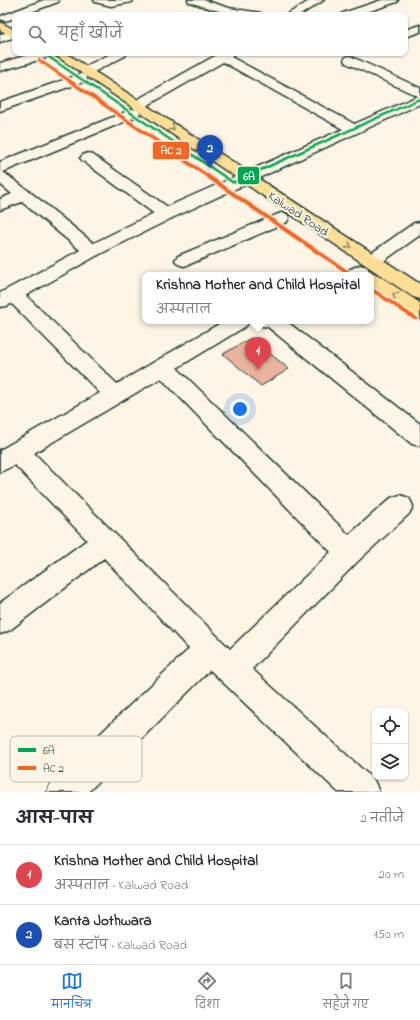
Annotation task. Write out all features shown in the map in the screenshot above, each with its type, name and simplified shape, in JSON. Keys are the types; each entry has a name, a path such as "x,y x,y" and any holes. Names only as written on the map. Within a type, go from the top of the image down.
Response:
{"main road":[{"path":"2,20 12,28"},
{"name":"Kalwad Road","path":"54,56 136,109 240,180 364,272"},
{"name":"Kalwad Road","path":"240,180 281,218 364,272"},
{"name":"Kalwad Road","path":"374,276 420,293"},
{"name":"Kalwad Road","path":"374,279 420,312"}],"street":[{"path":"23,12 54,0"},
{"path":"99,0 111,3 128,0"},
{"path":"192,0 236,12"},
{"path":"297,12 319,0"},
{"path":"356,12 393,0"},
{"path":"2,20 12,16"},
{"path":"408,33 420,28"},
{"path":"0,38 12,32"},
{"path":"0,67 38,56"},
{"path":"0,108 83,74 116,56"},
{"path":"0,168 136,109 224,56"},
{"path":"228,56 354,129"},
{"path":"348,56 420,93"},
{"path":"115,395 6,298 92,251 166,214 420,99"},
{"path":"88,158 166,214"},
{"path":"0,176 92,251"},
{"path":"0,205 24,195"},
{"path":"184,260 281,218"},
{"path":"364,272 420,227"},
{"path":"234,324 163,368 8,456 105,542 220,660 362,792"},
{"path":"278,324 420,437"},
{"path":"163,368 349,552"},
{"path":"130,736 349,552 400,506"},
{"path":"0,620 105,542"},
{"path":"64,792 76,782"}],"building":[{"path":"251,338 289,369 261,386 223,354"}],"transit line":[{"name":"6A","path":"47,56 233,183 420,99"},
{"path":"39,60 348,272"},
{"path":"374,291 416,319"}],"place":[{"name":"Kanta Jothwara","path":"210,168"},
{"name":"Krishna Mother and Child Hospital","path":"258,370"}]}
